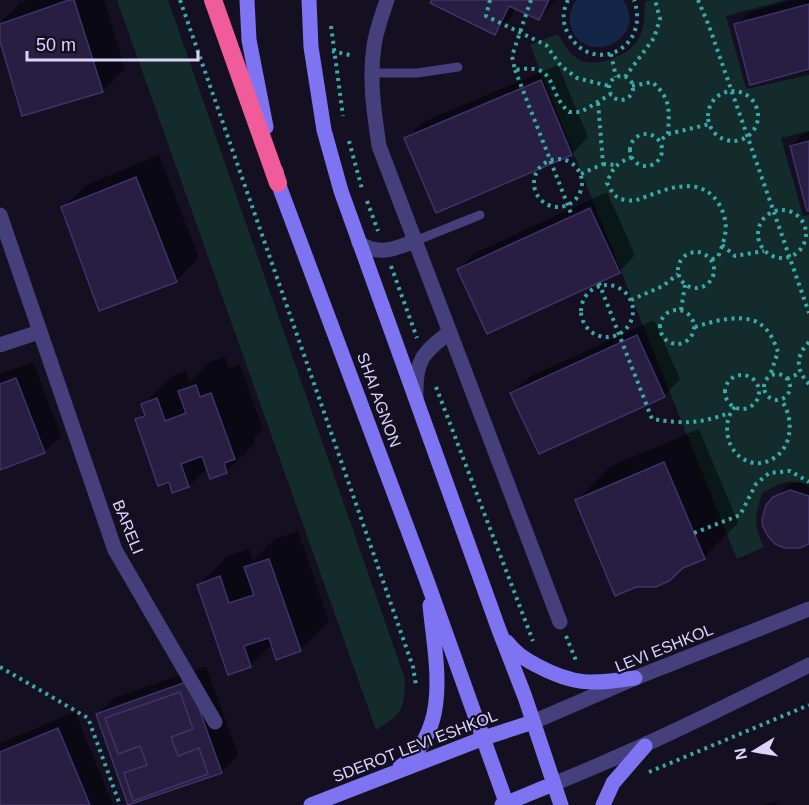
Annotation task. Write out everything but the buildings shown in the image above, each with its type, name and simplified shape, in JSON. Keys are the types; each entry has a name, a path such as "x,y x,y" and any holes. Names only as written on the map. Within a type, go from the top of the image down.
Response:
{"highway":[{"path":"213,0 278,183"}],"main road":[{"name":"SHAI AGNON","path":"247,0 249,39 257,92 278,183 427,581 484,738 505,804"},
{"path":"309,0 311,47 324,130 341,191 561,805"},
{"path":"390,774 408,761 419,748 435,714 438,694 427,581"},
{"path":"499,630 513,651 559,676 586,683 635,678"},
{"name":"SDEROT LEVI ESHKOL","path":"311,805 484,738 533,722"},
{"path":"603,805 613,783 645,746"},
{"path":"505,804 553,784"}],"street":[{"path":"387,0 374,44 372,66 372,104 379,146 560,622"},
{"name":"BARELI","path":"0,215 115,550 214,722"},
{"path":"359,243 367,249 386,251 415,241"},
{"path":"0,345 39,332"},
{"path":"416,400 416,377 423,355 450,332"},
{"name":"LEVI ESHKOL","path":"533,722 635,678 809,609"},
{"path":"553,784 645,746 809,664"}],"lane":[{"path":"372,66 417,73 458,67"},
{"path":"415,241 480,215"}],"path":[{"path":"180,0 409,656 417,692"},
{"path":"490,0 486,16 546,45 561,66 577,78 609,86"},
{"path":"531,0 512,56 515,70 572,216"},
{"path":"568,0 564,15 565,27 574,44 591,54 611,54 627,45 638,27 638,12 634,0"},
{"path":"609,86 616,77 625,76 654,38 660,18 656,0"},
{"path":"698,0 809,313"},
{"path":"311,47 372,66"},
{"path":"611,54 616,77"},
{"path":"515,70 530,67 538,69 553,82 557,98 569,112 581,112 611,94"},
{"path":"609,86 611,94 624,99 631,94 632,86 625,76"},
{"path":"632,86 652,82 659,88 670,107 668,134"},
{"path":"741,92 751,98 756,107 758,116 755,128 737,141 724,139 716,134 710,124 708,116 712,102 723,93 741,92"},
{"path":"598,101 603,164"},
{"path":"660,141 668,134 710,124"},
{"path":"650,134 660,141 662,153 657,162 646,166 641,165 632,157 631,144 637,136 650,134"},
{"path":"632,157 613,168 608,183 613,195 624,200 637,201 652,194 680,187 704,188 716,200 726,216 718,257 710,260"},
{"path":"568,160 581,174 581,190 578,197 568,205 552,206 544,202 536,191 535,177 543,165 550,161 568,160"},
{"path":"581,174 603,164 619,165"},
{"path":"786,210 794,213 802,222 805,230 804,243 790,258 772,256 764,250 758,238 760,224 765,216 774,212 786,210"},
{"path":"722,245 735,256 764,250"},
{"path":"631,300 663,286 678,274 681,260 690,253 698,252 710,260 714,273 709,283 698,288 685,285 678,274"},
{"path":"599,284 652,419 682,423 707,421 729,413 735,407"},
{"path":"599,284 621,289 631,300 632,319 627,328 619,334 608,337 595,334 585,323 582,310 585,299 599,284"},
{"path":"681,310 685,285"},
{"path":"681,310 690,316 694,327 692,336 675,344 665,339 660,328 663,317 671,311 681,310"},
{"path":"694,327 713,321 751,320 763,325 770,334 777,352 770,375 765,380 761,388 757,399 752,406 741,409 735,407 727,400 725,394 728,381 739,375 752,378 761,388 767,398 772,400 781,400 788,394 790,387 787,379 779,374 770,375"},
{"path":"809,342 802,349 799,357 801,373 809,384"},
{"path":"787,379 801,373"},
{"path":"729,413 726,428 729,443 737,457 752,463 770,461 777,457 784,448 790,430 787,408 781,400"},
{"path":"694,533 740,515 756,484 769,473 790,471 809,482"},
{"path":"560,622 586,683"},
{"path":"0,667 88,718 120,805"},
{"path":"645,774 809,705"}],"green space":[{"path":"117,0 168,0 405,679 404,698 400,710 397,715 376,730"},
{"path":"650,0 786,0 726,16 746,89 809,75 809,131 781,138 803,216 809,215 809,487 797,482 785,482 762,493 756,520 764,547 737,559 530,45 558,34 569,51 578,59 593,63 612,59 628,50 639,38 643,25 645,2"}],"water":[{"path":"576,0 623,0 629,14 628,26 622,36 613,44 601,47 589,46 579,40 571,27 570,20 571,9"}]}
